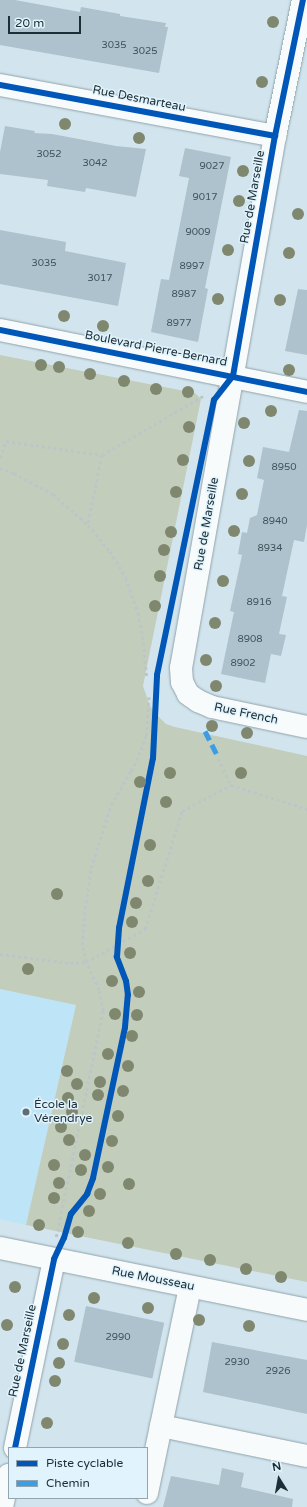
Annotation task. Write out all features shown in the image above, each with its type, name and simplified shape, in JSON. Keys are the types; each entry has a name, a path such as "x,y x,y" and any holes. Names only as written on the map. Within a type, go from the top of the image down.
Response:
{"street":[{"name":"Rue de Marseille","path":"188,694 182,682 181,668 274,136 301,42 303,0"},
{"name":"Rue Desmarteau","path":"0,85 274,136"},
{"name":"Boulevard Pierre-Bernard","path":"0,330 307,392"},
{"name":"Rue French","path":"188,694 198,701 212,707 307,727"},
{"name":"Rue Mousseau","path":"0,1248 307,1310"},
{"name":"Rue de Marseille","path":"15,1447 54,1259"},
{"path":"148,1488 190,1287"},
{"path":"161,1426 307,1456"},
{"path":"2,1507 8,1480"}],"path":[{"path":"0,458 6,441 102,455 203,396"},
{"path":"88,525 102,455"},
{"path":"0,468 14,473 53,494 88,525 110,551 126,578 132,595 143,637 147,678"},
{"path":"152,697 155,709"},
{"path":"54,1259 56,1236 103,1011 99,990 86,962 82,945 82,930 95,854 111,805 131,771 141,750 146,736 152,697"},
{"path":"216,753 231,785"},
{"path":"0,954 70,963 86,962 118,947 145,929 182,811 231,785 307,809"},
{"path":"118,947 119,936"}],"shaded area":[{"name":"École la Vérendrye","path":"0,989 76,1005 26,1225 0,1219"}],"green space":[{"path":"0,355 195,393 201,399 143,686 150,706 166,724 307,756 307,1282 26,1225 76,1005 0,989"}],"building":[{"path":"0,0 15,0 80,12 81,7 120,14 120,16 166,23 165,27 168,27 159,73 0,45"},
{"path":"5,126 35,131 34,133 52,134 116,146 146,149 136,197 86,188 85,192 47,186 48,180 0,174 0,152"},
{"path":"185,148 231,157 205,288 208,289 198,342 151,332 161,279 169,280 189,178 179,176"},
{"path":"0,230 66,242 65,251 126,263 118,306 0,284"},
{"path":"298,289 307,290 307,355 285,351"},
{"path":"299,410 307,411 307,525 304,542 294,540 282,596 287,597 279,634 286,635 281,656 271,654 265,683 221,674 234,612 230,611 242,555 238,554 242,532 247,533 250,518 257,515 264,480 257,478 263,447 289,452"},
{"path":"86,1306 164,1323 152,1378 74,1362"},
{"path":"212,1342 307,1360 307,1414 203,1392"},
{"path":"222,1468 244,1473 241,1487 293,1499 292,1507 163,1507 171,1476 219,1485"}],"marked path":[{"path":"205,731 216,753"}],"cycle path":[{"path":"15,1447 54,1259 64,1238 71,1214 87,1194 93,1178 125,1027 128,995 126,981 117,957 119,928 153,758 157,675 214,400 233,376 275,136 303,0"},
{"path":"0,85 275,136"},
{"path":"0,330 307,392"}],"place":[{"name":"École la Vérendrye","path":"26,1112"}]}
